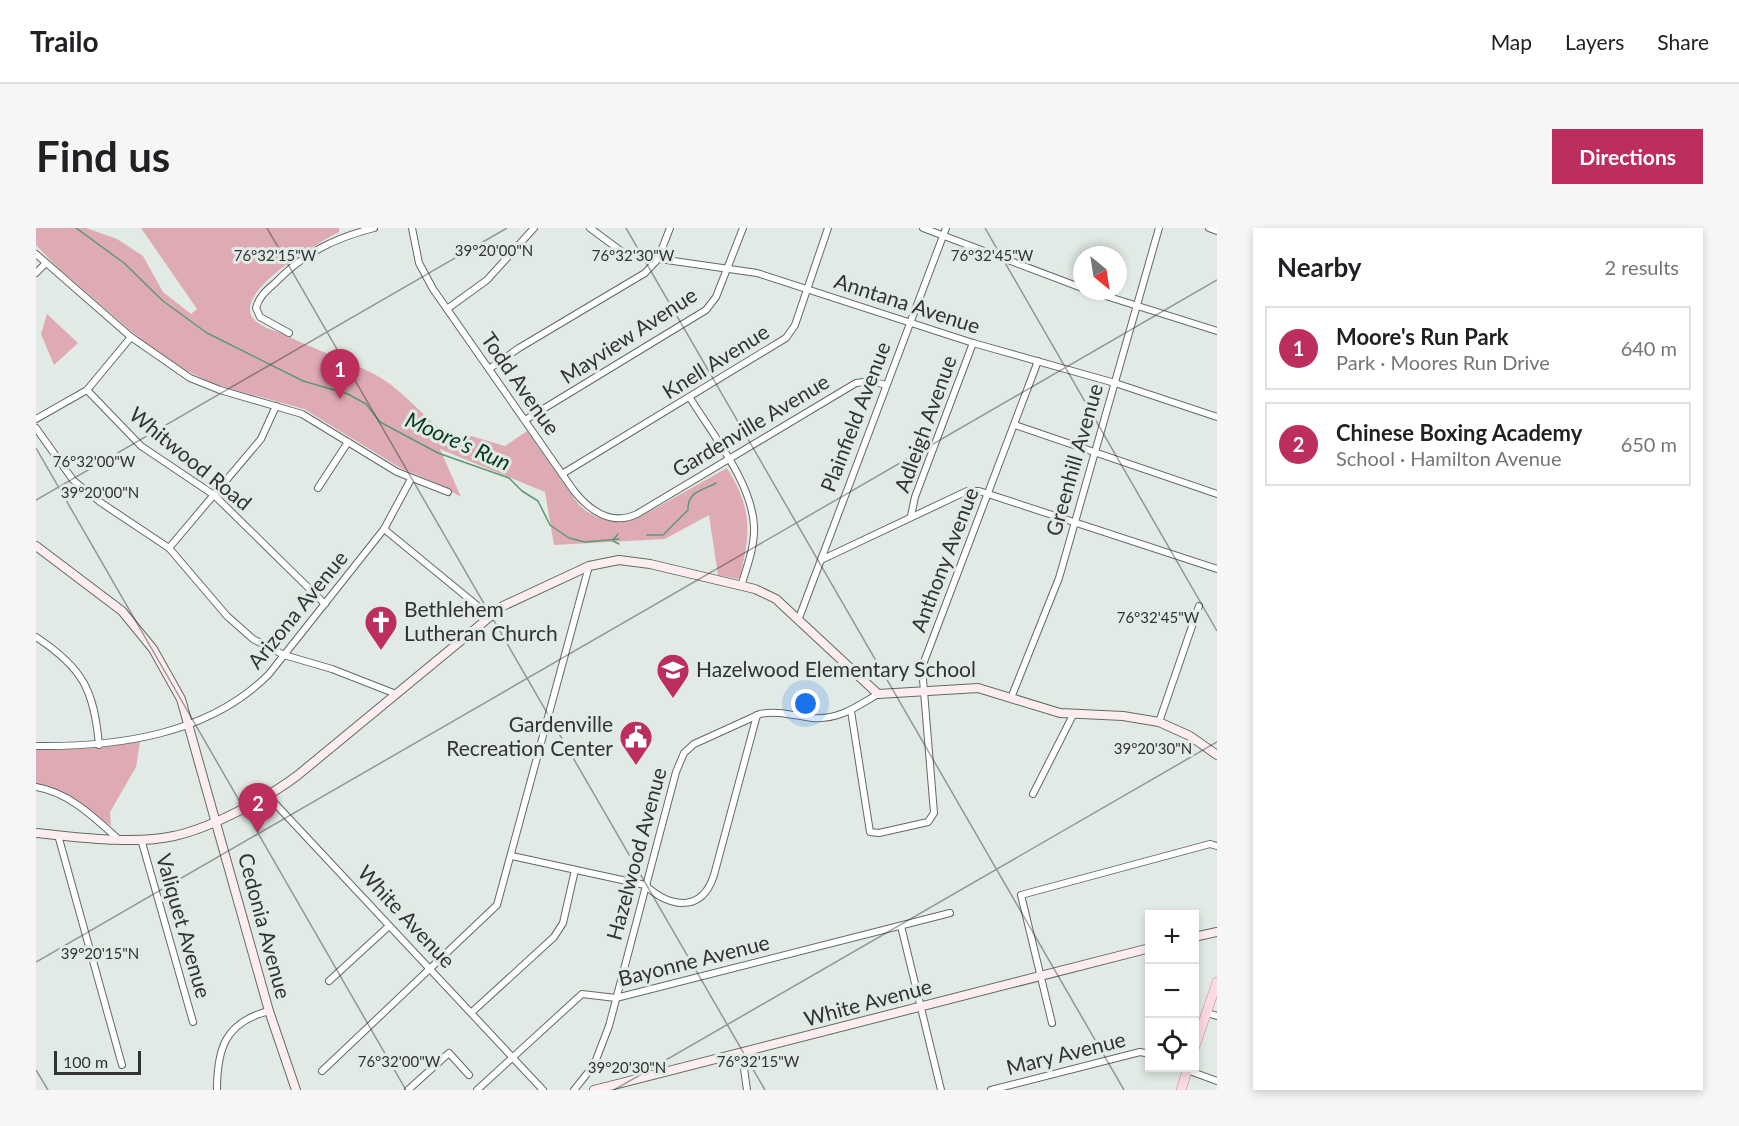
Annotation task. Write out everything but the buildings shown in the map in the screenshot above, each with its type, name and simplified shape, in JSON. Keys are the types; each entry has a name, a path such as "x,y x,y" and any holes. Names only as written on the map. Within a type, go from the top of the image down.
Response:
{"main road":[{"path":"1199,1035 1217,982"},
{"path":"1181,1090 1187,1072"}],"street":[{"path":"343,228 347,235"},
{"path":"289,333 264,321 257,313 257,303 284,273 310,253 347,235 374,228"},
{"name":"Todd Avenue","path":"412,228 419,263 447,309 585,505 595,512 617,518 637,514"},
{"path":"447,309 495,273 534,228"},
{"name":"Anntana Avenue","path":"590,228 619,252 757,273 973,343 1115,383 1217,417"},
{"path":"489,369 528,342 645,273 658,259 670,228"},
{"name":"Mayview Avenue","path":"525,420 699,315 716,297 743,228"},
{"name":"Knell Avenue","path":"562,474 786,338 795,325 828,228"},
{"path":"923,228 1073,285"},
{"name":"Plainfield Avenue","path":"799,618 946,228"},
{"name":"Greenhill Avenue","path":"1011,698 1059,578 1159,228"},
{"path":"1209,228 1217,231"},
{"path":"36,254 132,337 190,378 220,390 302,414 411,479 448,492"},
{"path":"36,273 45,264"},
{"path":"1116,300 1138,304 1217,331"},
{"path":"36,419 87,390 132,337"},
{"name":"Adleigh Avenue","path":"911,516 915,497 973,343"},
{"name":"Anthony Avenue","path":"851,711 867,822 872,834 924,824 931,820 934,813 923,660 959,574 1038,361"},
{"name":"Gardenville Avenue","path":"637,514 856,383 871,381 886,385"},
{"name":"Whitwood Road","path":"87,390 141,446 214,495 325,604"},
{"path":"690,398 747,493 754,527 741,586"},
{"path":"169,548 262,438 276,406"},
{"path":"1015,425 1217,494"},
{"path":"36,428 62,466 82,488 169,548 239,628 253,639 284,655 332,669 396,694"},
{"path":"318,488 348,442"},
{"name":"Arizona Avenue","path":"36,746 99,745 144,737 190,724 249,691 269,674 384,529 411,479"},
{"path":"821,561 962,491 988,494 1217,569"},
{"path":"384,529 490,616"},
{"name":"Cedonia Avenue","path":"36,546 110,600 138,628 173,683 190,724 268,1011 296,1090"},
{"path":"36,833 141,839 175,836 217,820 267,796 298,775 490,616 518,597 589,566 626,560 741,586 776,598 878,694 978,688 1042,710 1073,715 1123,716 1159,722 1190,736 1217,755"},
{"path":"322,1071 496,905 512,856 589,566"},
{"path":"1159,722 1199,606"},
{"path":"36,637 66,662 88,687 94,707 99,745"},
{"name":"Hazelwood Avenue","path":"574,1090 594,1065 616,998 676,772 684,753 697,742 757,715 771,712 814,718 837,716 851,711 878,694"},
{"path":"512,856 645,885 656,894 675,902 690,902 707,893 757,715"},
{"path":"1033,794 1073,715"},
{"path":"36,787 68,800 117,838"},
{"name":"White Avenue","path":"267,796 543,1090"},
{"path":"58,835 122,1065"},
{"name":"Valiquet Avenue","path":"141,839 193,1022"},
{"path":"1053,1023 1021,894 1210,844 1217,846"},
{"path":"472,1012 555,937 563,923 575,870"},
{"name":"Bayonne Avenue","path":"477,1090 582,994 616,998 950,914"},
{"path":"329,981 389,926"},
{"path":"901,926 919,1008 941,1090"},
{"path":"1199,936 1217,932"},
{"name":"White Avenue","path":"594,1090 1145,949"},
{"path":"217,1090 220,1054 227,1036 246,1020 268,1011"},
{"path":"1207,1013 1217,1016"},
{"name":"Mary Avenue","path":"991,1090 1140,1052 1145,1053"},
{"path":"408,1090 449,1053 469,1075"},
{"path":"742,1054 747,1090"},
{"path":"1195,1072 1217,1082"}],"shaded area":[{"path":"36,228 86,228 117,239 143,256 163,292 191,314 197,309 141,228 339,228 339,232 296,258 263,285 253,299 250,312 258,323 351,363 386,381 439,429 462,446 471,436 505,446 527,431 579,505 601,518 623,521 640,517 727,468 741,496 747,520 746,546 740,577 738,579 718,575 709,515 665,539 554,545 545,492 440,449 461,497 441,485 402,469 304,409 214,384 179,367 145,343 56,266 36,245"},
{"path":"47,314 78,343 54,365 41,334"},
{"path":"140,742 136,767 110,812 111,826 53,792 36,787 36,748"}],"waterway":[{"name":"Moore's Run","path":"76,228 124,263 163,301 207,333 303,381 348,394 366,404 380,422 438,453 509,478 522,491 538,501 550,525 569,538 585,542 619,539"},
{"path":"647,535 663,535 688,510 688,504 693,495 716,483"},
{"name":"Moore's Run","path":"613,540 618,534"},
{"name":"Moore's Run","path":"613,541 619,544"}],"place":[{"name":"Moore's Run Park","path":"340,399"},
{"name":"Bethlehem Lutheran Church","path":"381,651"},
{"name":"Hazelwood Elementary School","path":"673,699"},
{"name":"Gardenville Recreation Center","path":"636,766"},
{"name":"Chinese Boxing Academy","path":"258,833"}]}
